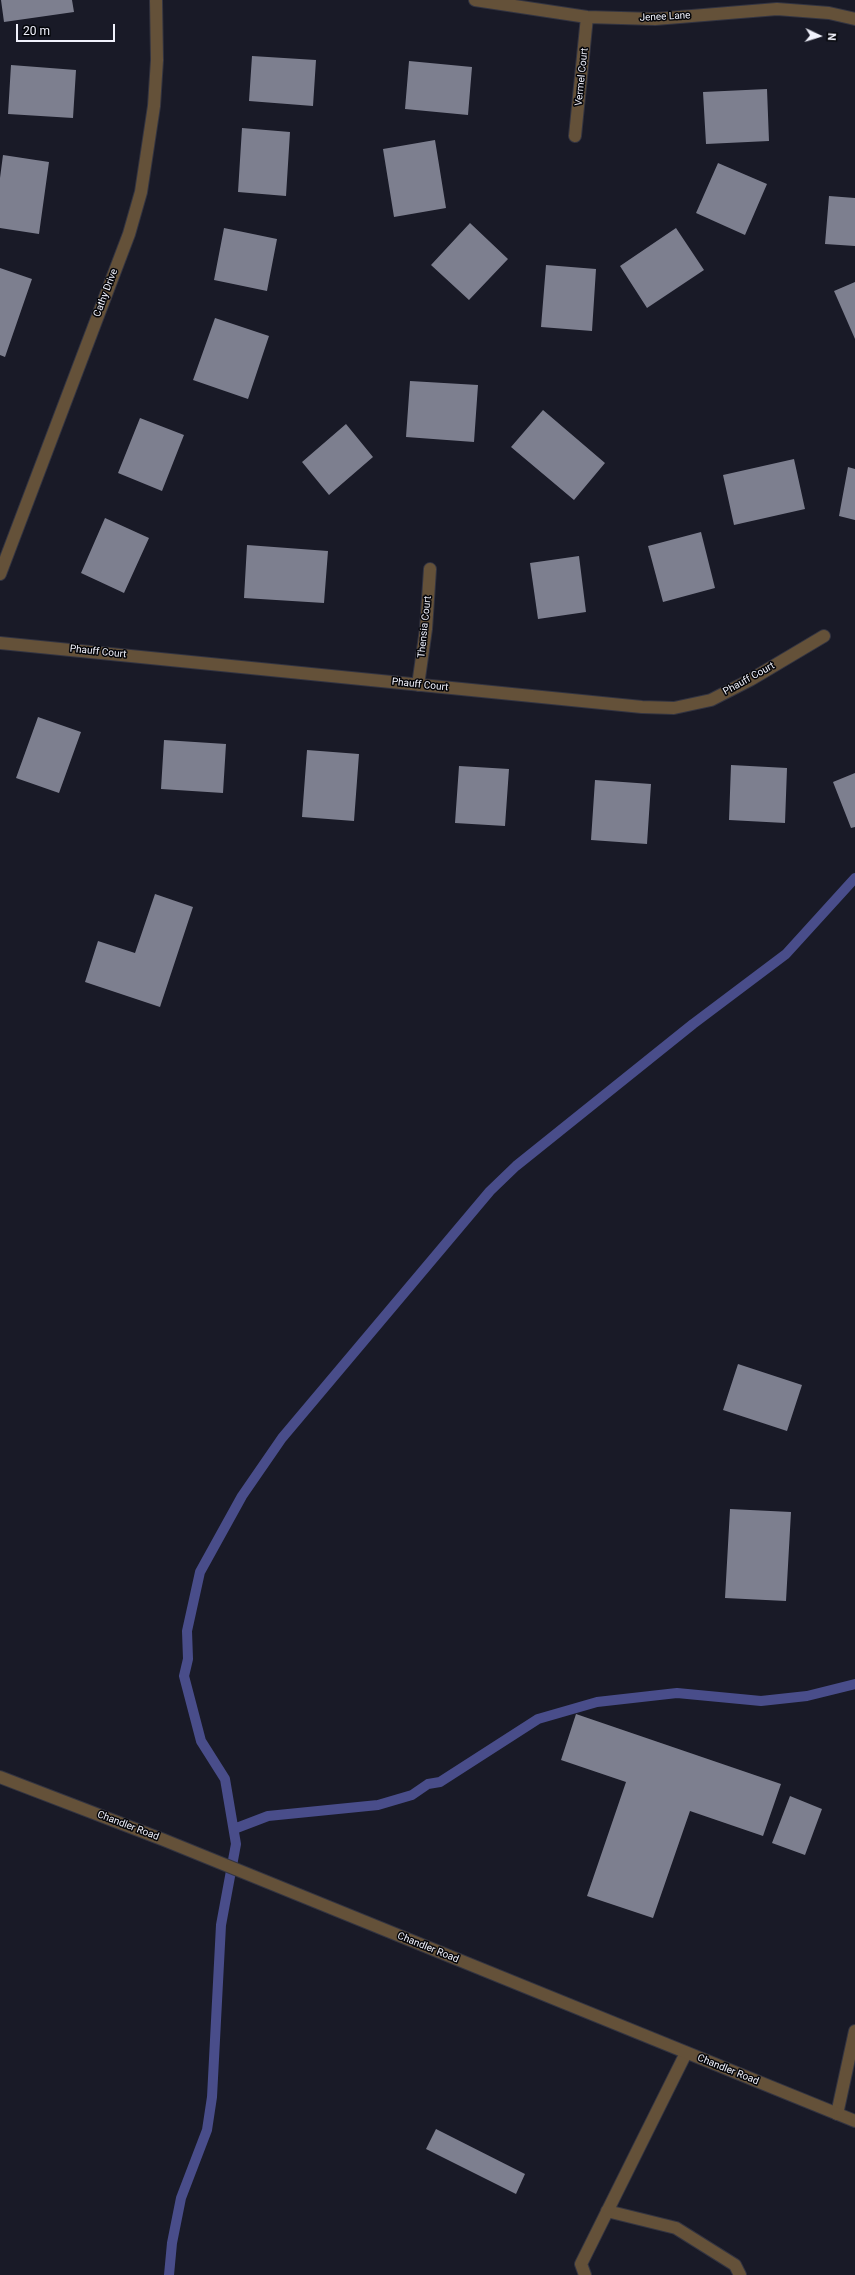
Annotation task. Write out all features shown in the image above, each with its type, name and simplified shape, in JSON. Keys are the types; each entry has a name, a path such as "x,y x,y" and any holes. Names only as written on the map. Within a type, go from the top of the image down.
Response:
{"street":[{"name":"Cathy Drive","path":"0,574 126,241 141,192 154,106 157,60 156,0"},
{"name":"Jenee Lane","path":"475,0 587,17 655,19 776,9 829,13 855,19"},
{"name":"Vermel Court","path":"575,136 587,17"},
{"name":"Thensia Court","path":"418,685 426,629 430,569"},
{"name":"Phauff Court","path":"0,643 642,707 674,708 711,700 750,680 824,636"},
{"name":"Chandler Road","path":"0,1777 164,1840 395,1935 635,2030 686,2053 855,2121"},
{"path":"837,2114 855,2031"},
{"path":"585,2275 581,2264 606,2211 686,2053"},
{"path":"606,2211 676,2228 735,2265 740,2275"}],"building":[{"path":"1,0 72,0 74,12 4,22"},
{"path":"252,56 316,60 313,106 249,101"},
{"path":"409,61 472,67 468,115 405,109"},
{"path":"11,65 76,70 73,118 8,114"},
{"path":"767,89 769,141 706,144 703,92"},
{"path":"242,128 290,132 286,196 238,192"},
{"path":"435,140 446,208 394,217 383,149"},
{"path":"3,155 49,162 39,234 0,228 0,178"},
{"path":"718,163 767,184 745,235 696,213"},
{"path":"829,196 855,198 855,246 825,244"},
{"path":"470,223 508,259 469,300 431,265"},
{"path":"224,228 277,239 267,291 214,280"},
{"path":"676,228 704,270 647,308 620,266"},
{"path":"546,265 596,269 592,331 541,327"},
{"path":"0,268 32,279 5,357 0,355"},
{"path":"855,282 855,339 834,291"},
{"path":"215,318 269,336 248,399 193,380"},
{"path":"410,381 478,385 474,442 406,437"},
{"path":"543,410 605,463 574,500 511,447"},
{"path":"140,418 184,435 162,491 118,473"},
{"path":"346,424 373,457 329,495 302,462"},
{"path":"794,459 805,509 734,525 723,475"},
{"path":"848,467 855,469 855,520 839,516"},
{"path":"105,518 149,538 124,593 81,573"},
{"path":"701,532 715,588 663,602 648,546"},
{"path":"247,545 328,551 324,603 244,598"},
{"path":"579,556 586,612 538,619 530,563"},
{"path":"38,717 81,732 59,793 16,778"},
{"path":"164,740 226,744 223,793 161,789"},
{"path":"307,750 359,754 354,821 302,817"},
{"path":"731,765 787,768 785,823 729,820"},
{"path":"459,766 509,769 505,826 455,823"},
{"path":"855,773 855,827 851,828 833,782"},
{"path":"595,780 651,784 647,844 591,840"},
{"path":"155,894 193,907 160,1007 85,982 98,941 135,953"},
{"path":"738,1364 802,1385 787,1431 723,1410"},
{"path":"730,1509 791,1512 786,1601 725,1598"},
{"path":"576,1714 781,1784 763,1836 690,1811 653,1918 587,1896 626,1782 561,1760"},
{"path":"790,1796 822,1809 805,1855 772,1843"},
{"path":"436,2129 525,2174 516,2194 426,2149"}],"waterway":[{"path":"169,2275 172,2243 181,2198 207,2130 212,2097 221,1925 236,1844 225,1779 201,1741 184,1676 188,1659 187,1631 200,1572 242,1496 282,1438 490,1191 516,1166 693,1024 786,954 855,878"},
{"path":"234,1829 268,1816 378,1805 412,1795 428,1784 440,1782 538,1719 597,1702 677,1693 761,1701 807,1696 855,1684"}]}
